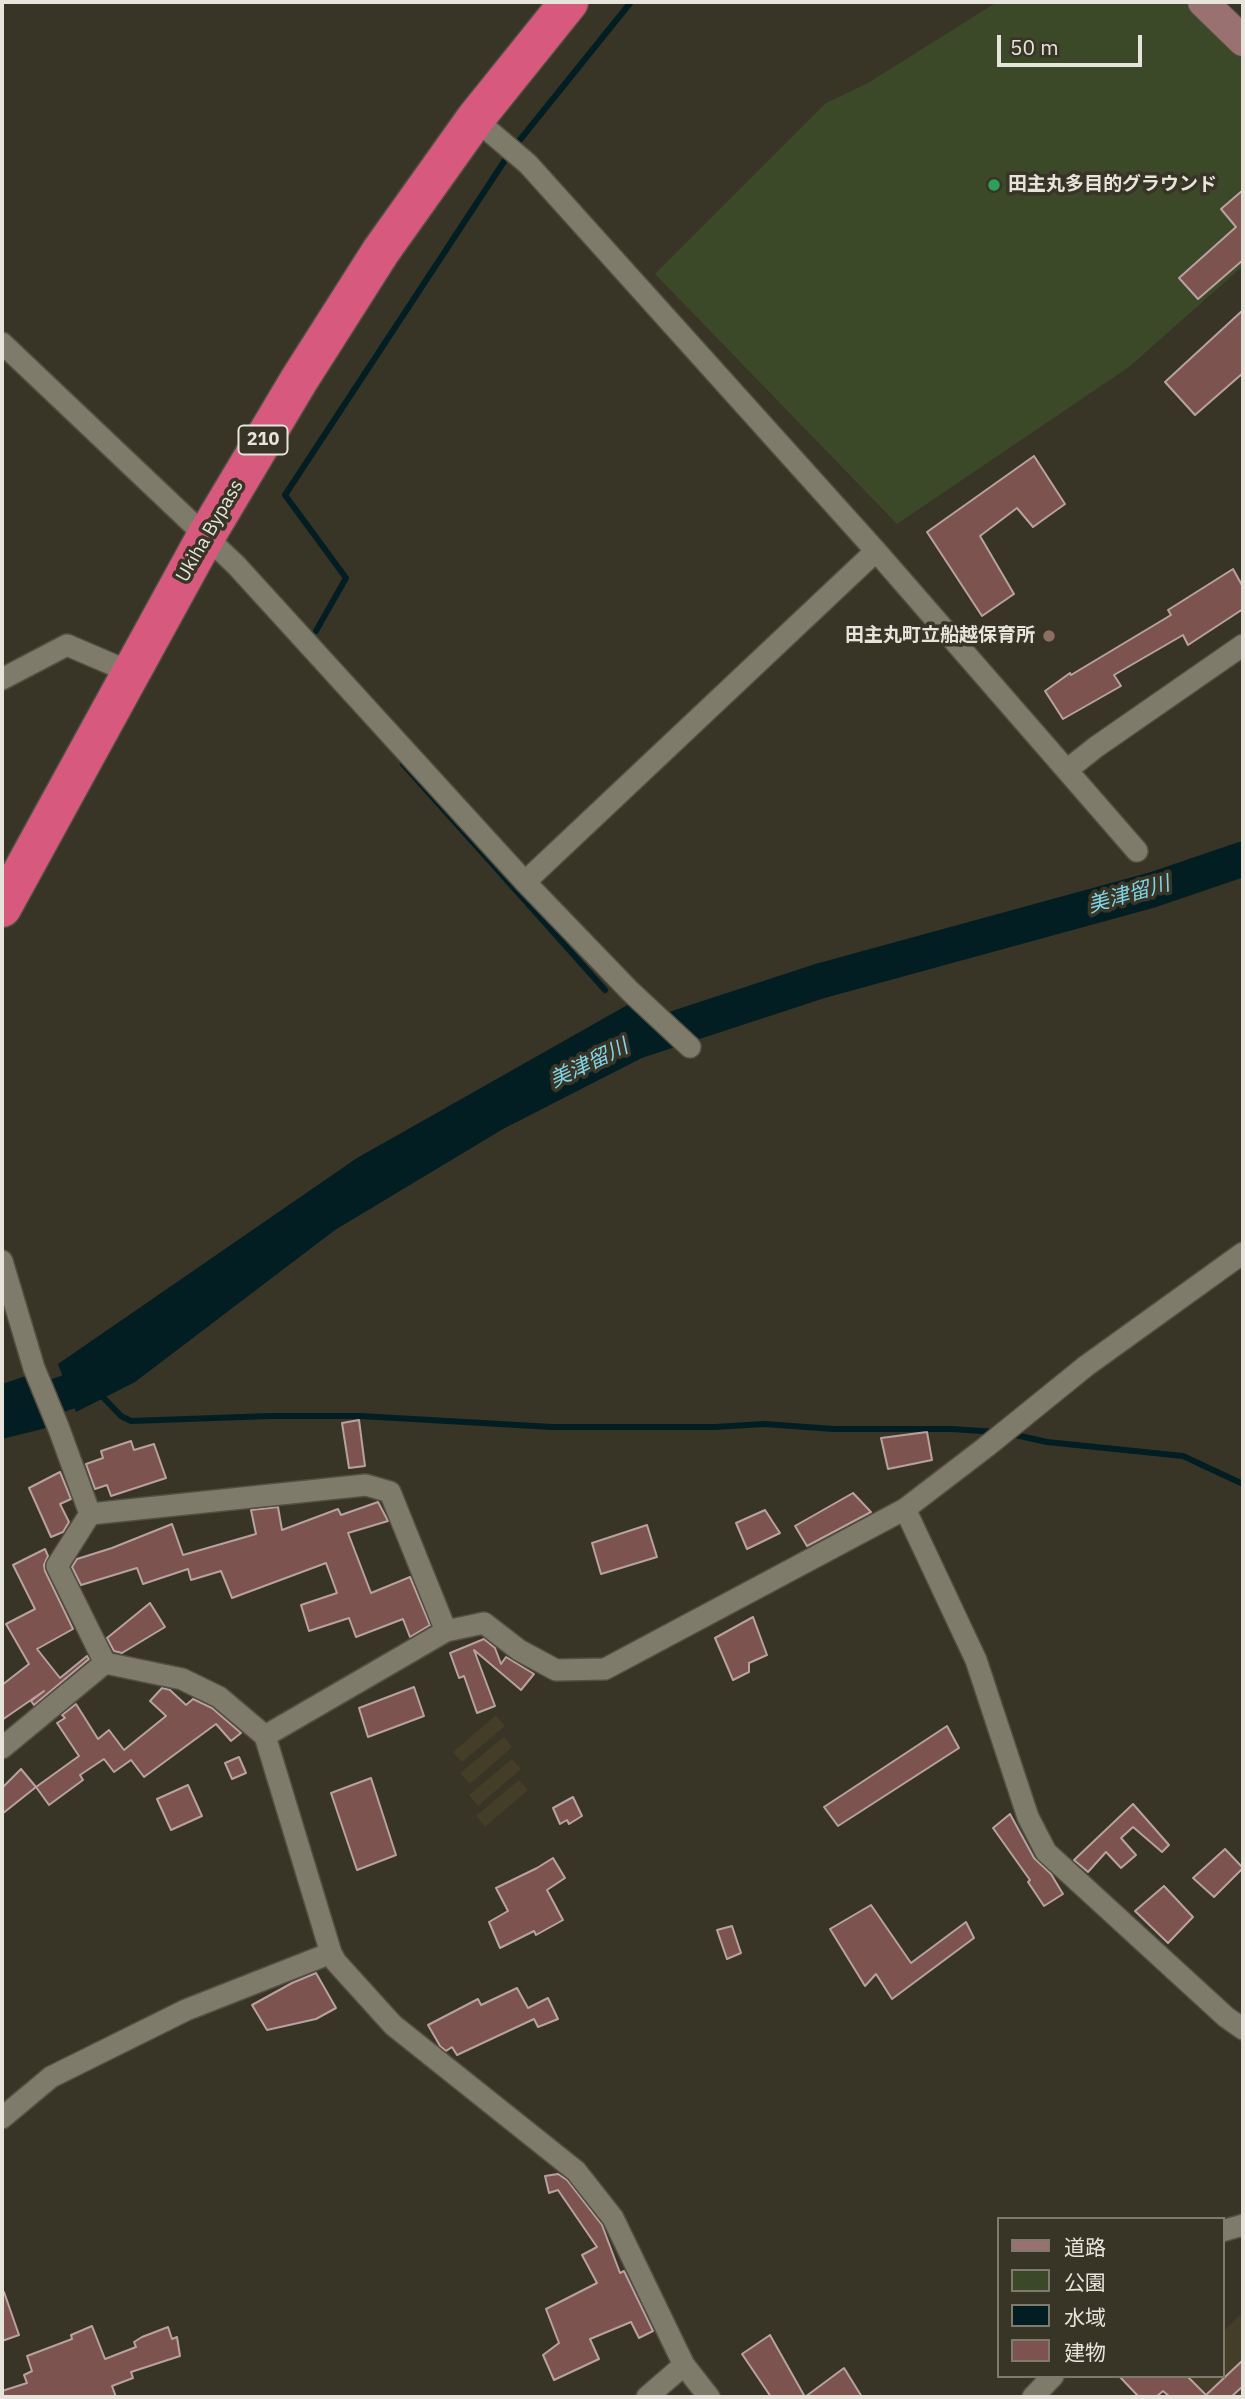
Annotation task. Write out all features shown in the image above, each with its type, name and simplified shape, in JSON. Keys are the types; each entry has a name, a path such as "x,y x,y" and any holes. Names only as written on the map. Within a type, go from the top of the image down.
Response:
{"highway":[{"name":"Ukiha Bypass","path":"2,908 206,536 299,380 381,251 475,119 569,2"}],"street":[{"path":"1203,2 1243,41"},
{"path":"475,119 528,164 876,551 1137,851"},
{"path":"2,343 236,565 525,881 630,992 690,1047"},
{"path":"525,881 876,551"},
{"path":"2,679 67,645 130,672"},
{"path":"1067,770 1243,645"},
{"path":"265,1736 446,1630 484,1623 519,1650 556,1670 605,1669 905,1509 1086,1366 1243,1253"},
{"path":"2,1261 34,1368 90,1514"},
{"path":"90,1514 366,1485 390,1492 446,1630"},
{"path":"905,1509 976,1660 1028,1816 1046,1852 1226,2017 1243,2029"},
{"path":"90,1514 57,1566 105,1663"},
{"path":"105,1663 182,1679 219,1697 265,1736 331,1954 393,2025 576,2171 613,2218 684,2365 709,2397"},
{"path":"2,1748 105,1663"},
{"path":"2,2118 51,2077 186,2010 331,1954"},
{"path":"1224,2230 1243,2225"},
{"path":"647,2397 684,2365"},
{"path":"1034,2397 1051,2378"}],"shaded area":[{"path":"496,1715 505,1726 462,1762 453,1752"},
{"path":"504,1737 512,1747 470,1784 460,1773"},
{"path":"512,1759 521,1769 478,1806 469,1795"},
{"path":"519,1780 528,1790 485,1827 476,1816"},
{"path":"1243,2312 1243,2397 1168,2397 1163,2392 1177,2378 1224,2378 1224,2331"}],"green space":[{"name":"田主丸多目的グラウンド","path":"997,2 1186,2 1243,59 1243,266 1129,367 897,524 655,274 826,103 868,83"}],"water":[{"path":"631,1003 675,1041 503,1129 335,1230 135,1382 76,1412 58,1364 357,1158"},
{"path":"32,1374 54,1426 2,1439 2,1384"}],"building":[{"path":"1243,190 1243,260 1198,299 1179,278 1236,227 1221,209"},
{"path":"1243,310 1243,373 1195,415 1165,382"},
{"path":"1034,456 1065,504 1033,527 1017,508 980,536 1014,594 982,616 927,532"},
{"path":"1233,569 1243,587 1243,609 1188,645 1183,635 1114,675 1121,686 1063,719 1045,691 1070,673 1071,675 1171,615 1168,610"},
{"path":"359,1420 365,1466 349,1468 342,1423"},
{"path":"927,1432 932,1460 888,1469 881,1438"},
{"path":"131,1441 134,1450 154,1444 166,1478 111,1496 107,1485 95,1489 86,1464 103,1458 101,1451"},
{"path":"60,1472 71,1499 60,1504 69,1522 63,1532 51,1537 29,1488"},
{"path":"853,1493 871,1512 807,1546 795,1526"},
{"path":"378,1502 388,1521 348,1533 371,1593 410,1577 430,1625 410,1637 403,1619 356,1637 349,1618 309,1631 301,1605 337,1593 326,1563 232,1598 221,1571 191,1580 188,1569 143,1584 137,1568 81,1585 72,1567 77,1559 172,1524 183,1555 256,1534 251,1510 278,1507 282,1530 338,1509 341,1515"},
{"path":"765,1510 780,1533 747,1549 736,1523"},
{"path":"647,1525 657,1557 601,1574 592,1543"},
{"path":"45,1549 48,1556 44,1565 45,1571 73,1629 37,1649 60,1678 87,1656 89,1659 34,1705 31,1701 44,1691 2,1720 2,1685 29,1664 6,1624 35,1609 13,1565"},
{"path":"150,1603 165,1627 122,1653 114,1651 107,1638"},
{"path":"753,1617 767,1655 749,1663 749,1672 733,1680 715,1638"},
{"path":"484,1639 495,1648 501,1664 506,1657 534,1674 521,1690 474,1650 495,1706 477,1713 464,1676 459,1678 450,1653"},
{"path":"414,1687 424,1716 368,1737 359,1708"},
{"path":"162,1688 170,1690 186,1705 193,1699 212,1708 241,1733 231,1741 216,1724 144,1777 131,1760 114,1772 104,1759 80,1775 83,1780 49,1805 36,1787 79,1756 57,1723 65,1718 62,1715 76,1704 98,1739 109,1730 124,1750 166,1716 150,1701"},
{"path":"947,1726 959,1748 838,1826 824,1807"},
{"path":"239,1757 246,1773 232,1779 225,1763"},
{"path":"21,1769 36,1787 2,1814 2,1788"},
{"path":"371,1778 396,1855 357,1870 331,1793"},
{"path":"188,1785 202,1816 171,1830 157,1799"},
{"path":"573,1797 582,1816 569,1824 567,1820 560,1824 553,1808"},
{"path":"1133,1804 1169,1845 1162,1852 1133,1827 1121,1838 1136,1855 1121,1868 1106,1852 1088,1872 1074,1860"},
{"path":"1010,1814 1034,1858 1051,1874 1063,1894 1044,1906 1028,1882 1030,1880 993,1828"},
{"path":"1225,1849 1243,1868 1214,1897 1193,1878"},
{"path":"553,1858 565,1878 547,1890 563,1920 536,1935 534,1931 500,1948 489,1922 508,1911 496,1888"},
{"path":"1164,1886 1193,1917 1168,1943 1135,1911"},
{"path":"871,1905 911,1963 966,1922 974,1938 892,1999 876,1974 865,1986 830,1929"},
{"path":"732,1926 741,1953 727,1959 717,1930"},
{"path":"316,1973 336,2008 316,2019 267,2030 252,2005"},
{"path":"517,1988 528,2008 548,1998 558,2019 538,2027 534,2019 457,2055 452,2047 446,2051 440,2046 428,2025 478,1999 481,2005"},
{"path":"558,2174 567,2180 602,2225 620,2273 624,2271 653,2331 639,2338 631,2322 590,2339 599,2359 554,2380 543,2355 559,2343 546,2309 597,2283 582,2255 597,2247 558,2190 549,2193 545,2176"},
{"path":"4,2292 19,2335 2,2341 2,2293"},
{"path":"92,2326 105,2359 136,2347 134,2342 142,2337 168,2327 172,2339 177,2337 180,2356 131,2372 133,2378 112,2386 116,2397 2,2397 2,2391 27,2383 24,2375 32,2371 27,2356 72,2339 71,2335"},
{"path":"770,2335 805,2397 771,2397 742,2354"},
{"path":"1243,2360 1243,2386 1231,2397 1170,2397 1163,2391 1156,2397 1139,2397 1121,2378 1189,2378 1206,2395"},
{"path":"844,2368 862,2397 805,2397"}],"waterway":[{"path":"519,141 631,2"},
{"path":"316,631 346,578 285,495 507,157"},
{"path":"403,764 605,990"},
{"name":"美津留川","path":"637,1041 820,981 1152,890 1243,859"},
{"name":"美津留川","path":"2,1413 12,1412 90,1384 109,1370"},
{"path":"99,1393 121,1416 131,1421 360,1416 552,1427 715,1427 764,1424 834,1429 951,1429 997,1432"},
{"path":"1011,1434 1047,1442 1183,1456 1243,1484"}],"place":[{"name":"田主丸多目的グラウンド","path":"994,185"},
{"name":"田主丸町立船越保育所","path":"1049,636"}]}
